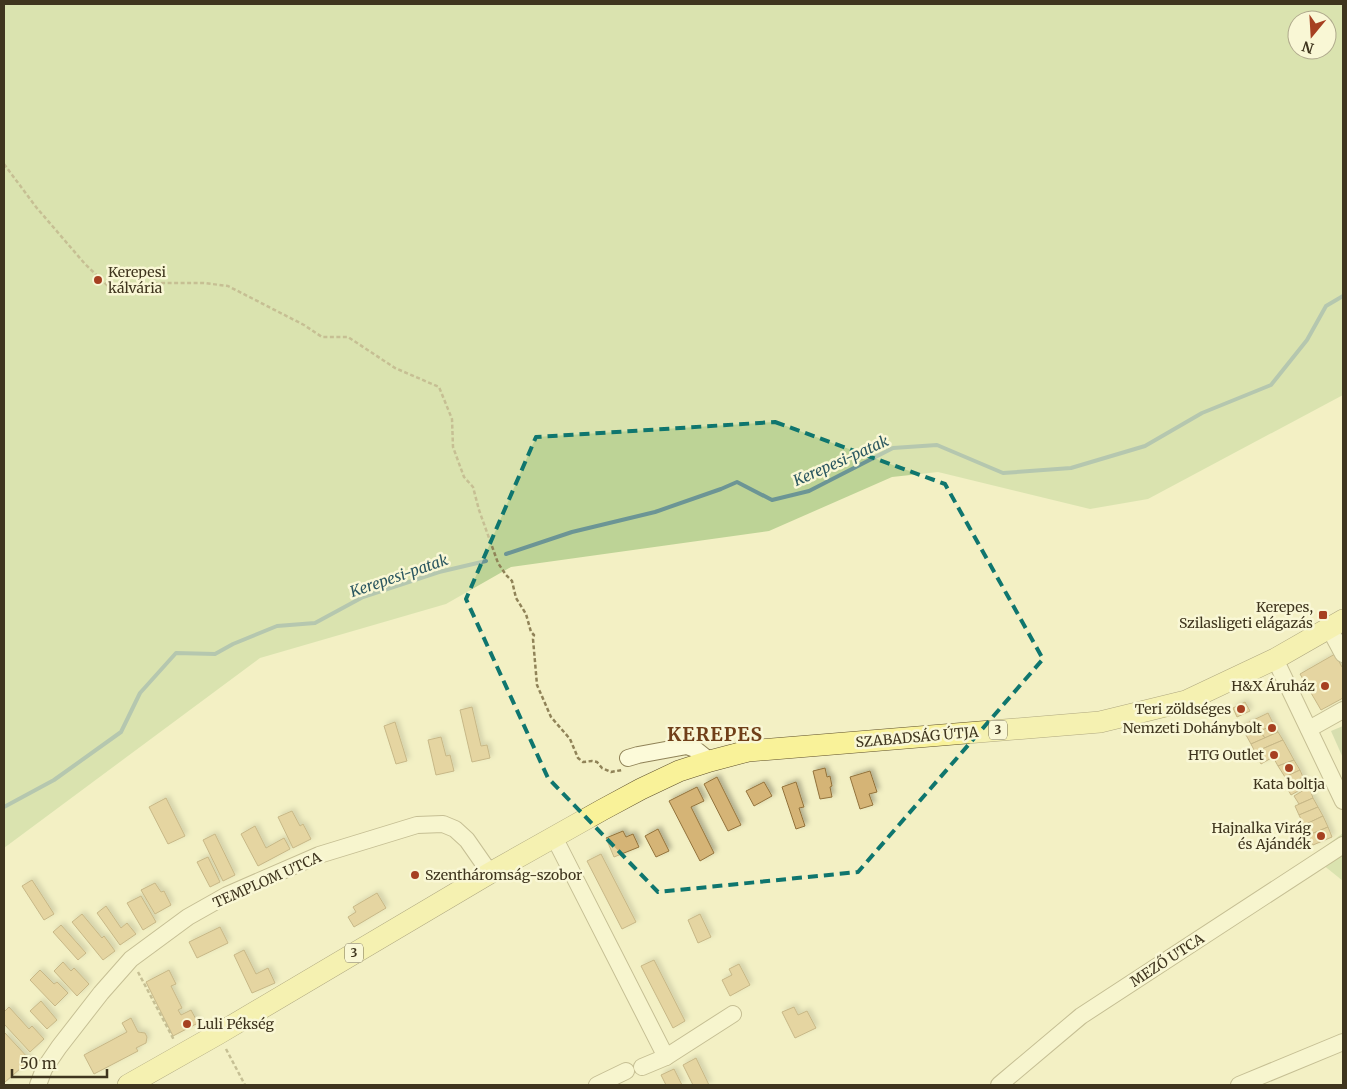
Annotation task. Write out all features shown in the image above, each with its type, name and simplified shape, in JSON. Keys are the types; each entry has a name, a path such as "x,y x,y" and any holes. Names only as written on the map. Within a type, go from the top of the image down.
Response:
{"main road":[{"name":"SZABADSÁG ÚTJA","path":"128,1085 490,873 641,789 679,771 710,760 748,751 1100,722 1186,701 1275,659 1336,624"}],"street":[{"path":"1336,624 1343,654"},
{"path":"1275,659 1343,801"},
{"path":"1309,729 1343,710"},
{"path":"628,758 687,746 695,749 710,760"},
{"name":"TEMPLOM UTCA","path":"38,1085 44,1069 59,1047 131,959 188,917 227,895 319,855 416,825 443,824 455,829 467,840 490,873"},
{"path":"554,837 666,1057"},
{"name":"MEZŐ UTCA","path":"1000,1085 1081,1016 1343,845"},
{"path":"598,1085 666,1057 733,1014"},
{"path":"1239,1085 1343,1042"}],"path":[{"path":"4,164 36,207 79,257 108,286 126,289 158,282 204,283 228,286 304,325 322,338 348,337 395,368 439,387 452,419 453,447 464,477 473,487 478,510 498,563 512,581 516,598 526,614 531,632 534,635 537,685 551,717 570,739 578,758 583,762 597,762 602,768 610,772 623,770 628,758"},
{"path":"131,959 182,1054"},
{"path":"218,1034 245,1085"}],"highlighted area":[{"path":"775,422 945,484 1043,659 858,872 658,892 548,778 466,599 536,437"}],"green space":[{"path":"4,4 1343,4 1343,395 1148,499 1090,509 938,472 892,477 769,531 511,567 446,604 260,658 4,848"},
{"path":"1343,726 1343,758 1331,731"},
{"path":"1343,833 1343,881 1312,856"}],"building":[{"name":"H&X Áruház","path":"1335,654 1343,666 1343,698 1321,710 1300,674"},
{"name":"Teri zöldséges","path":"1245,702 1250,711 1237,717 1233,708"},
{"path":"472,707 481,746 487,745 490,758 472,762 460,710"},
{"path":"1268,713 1274,725 1260,731 1265,738 1251,744 1241,726"},
{"path":"395,722 407,761 396,764 384,726"},
{"name":"Nemzeti Dohánybolt","path":"1274,725 1278,732 1265,738 1260,731"},
{"path":"1278,732 1283,740 1255,752 1251,744"},
{"path":"441,737 446,756 450,755 454,771 436,775 428,740"},
{"name":"HTG Outlet","path":"1283,740 1294,760 1278,766 1273,757 1261,764 1255,752"},
{"name":"Kata boltja","path":"1294,760 1300,770 1285,777 1278,766"},
{"path":"825,768 827,777 830,776 832,797 820,799 813,771"},
{"path":"1300,770 1303,777 1289,785 1285,777"},
{"path":"870,771 877,792 869,794 873,805 860,809 850,777"},
{"path":"717,777 741,825 728,831 704,784"},
{"path":"1303,777 1307,786 1291,795 1286,786"},
{"path":"764,782 772,796 754,806 746,791"},
{"path":"796,782 804,807 799,808 805,826 796,829 782,787"},
{"path":"697,787 704,801 691,807 714,853 700,861 669,801"},
{"path":"1309,787 1313,798 1299,804 1294,796"},
{"path":"166,798 185,836 168,844 149,807"},
{"path":"1313,798 1318,807 1299,815 1295,806"},
{"path":"1318,807 1323,816 1304,825 1299,815"},
{"path":"292,811 300,826 303,824 311,839 293,848 278,817"},
{"path":"1323,816 1328,827 1309,835 1304,825"},
{"path":"255,826 266,848 284,838 290,849 258,866 241,834"},
{"name":"Hajnalka Virág és Ajándék","path":"1328,827 1332,837 1313,845 1309,835"},
{"path":"658,829 669,851 656,857 645,836"},
{"path":"623,831 626,837 633,834 639,847 614,857 606,838"},
{"path":"215,834 235,875 223,881 203,840"},
{"path":"601,854 636,922 622,929 587,861"},
{"path":"208,857 220,882 210,887 197,862"},
{"path":"32,880 54,914 44,920 22,886"},
{"path":"155,883 161,892 164,891 171,905 155,914 141,890"},
{"path":"377,893 386,908 354,927 348,917 356,912 353,907"},
{"path":"141,896 156,922 143,930 127,903"},
{"path":"106,906 121,928 127,923 136,934 120,945 97,913"},
{"path":"82,914 102,938 104,936 115,951 103,960 72,922"},
{"path":"700,914 711,937 698,943 688,920"},
{"path":"61,925 86,953 78,960 53,932"},
{"path":"220,927 228,943 197,958 189,942"},
{"path":"244,950 256,974 268,968 275,983 252,993 234,955"},
{"path":"654,960 685,1021 673,1028 641,966"},
{"path":"63,962 71,971 74,968 89,984 77,996 54,971"},
{"path":"739,964 750,985 730,996 722,980 732,975 729,969"},
{"path":"40,970 54,984 57,982 68,993 55,1006 30,980"},
{"path":"169,970 176,984 171,986 182,1008 178,1010 181,1015 191,1010 198,1023 173,1036 146,982"},
{"path":"41,1001 57,1020 47,1029 30,1011"},
{"path":"9,1007 29,1029 32,1026 44,1039 30,1052 4,1024 4,1012"},
{"path":"794,1007 798,1015 807,1011 816,1028 795,1038 782,1012"},
{"path":"131,1018 138,1032 145,1033 147,1037 146,1043 136,1048 138,1051 94,1074 84,1055 127,1032 122,1023"},
{"path":"5,1033 30,1060 4,1083 4,1035"},
{"path":"696,1058 709,1085 693,1085 683,1065"},
{"path":"674,1069 682,1085 666,1085 661,1075"}],"waterway":[{"name":"Kerepesi-patak","path":"506,554 572,532 655,512 737,482 772,500 809,491 893,448 937,445 1003,473 1071,468 1145,446 1202,413 1271,385 1307,340 1326,306 1343,296"},
{"name":"Kerepesi-patak","path":"4,807 54,780 121,732 140,693 176,653 215,654 233,644 277,626 315,623 363,597 439,572 486,561"}],"place":[{"name":"Kerepesi kálvária","path":"98,280"},
{"name":"Kerepes, Szilasligeti elágazás","path":"1323,615"},
{"name":"H&X Áruház","path":"1325,686"},
{"name":"Teri zöldséges","path":"1241,709"},
{"name":"Nemzeti Dohánybolt","path":"1272,728"},
{"name":"HTG Outlet","path":"1274,755"},
{"name":"Kata boltja","path":"1289,768"},
{"name":"Hajnalka Virág és Ajándék","path":"1321,836"},
{"name":"Szentháromság-szobor","path":"415,875"},
{"name":"Luli Pékség","path":"187,1024"}],"district":[{"name":"KEREPES","path":"715,734"}]}
